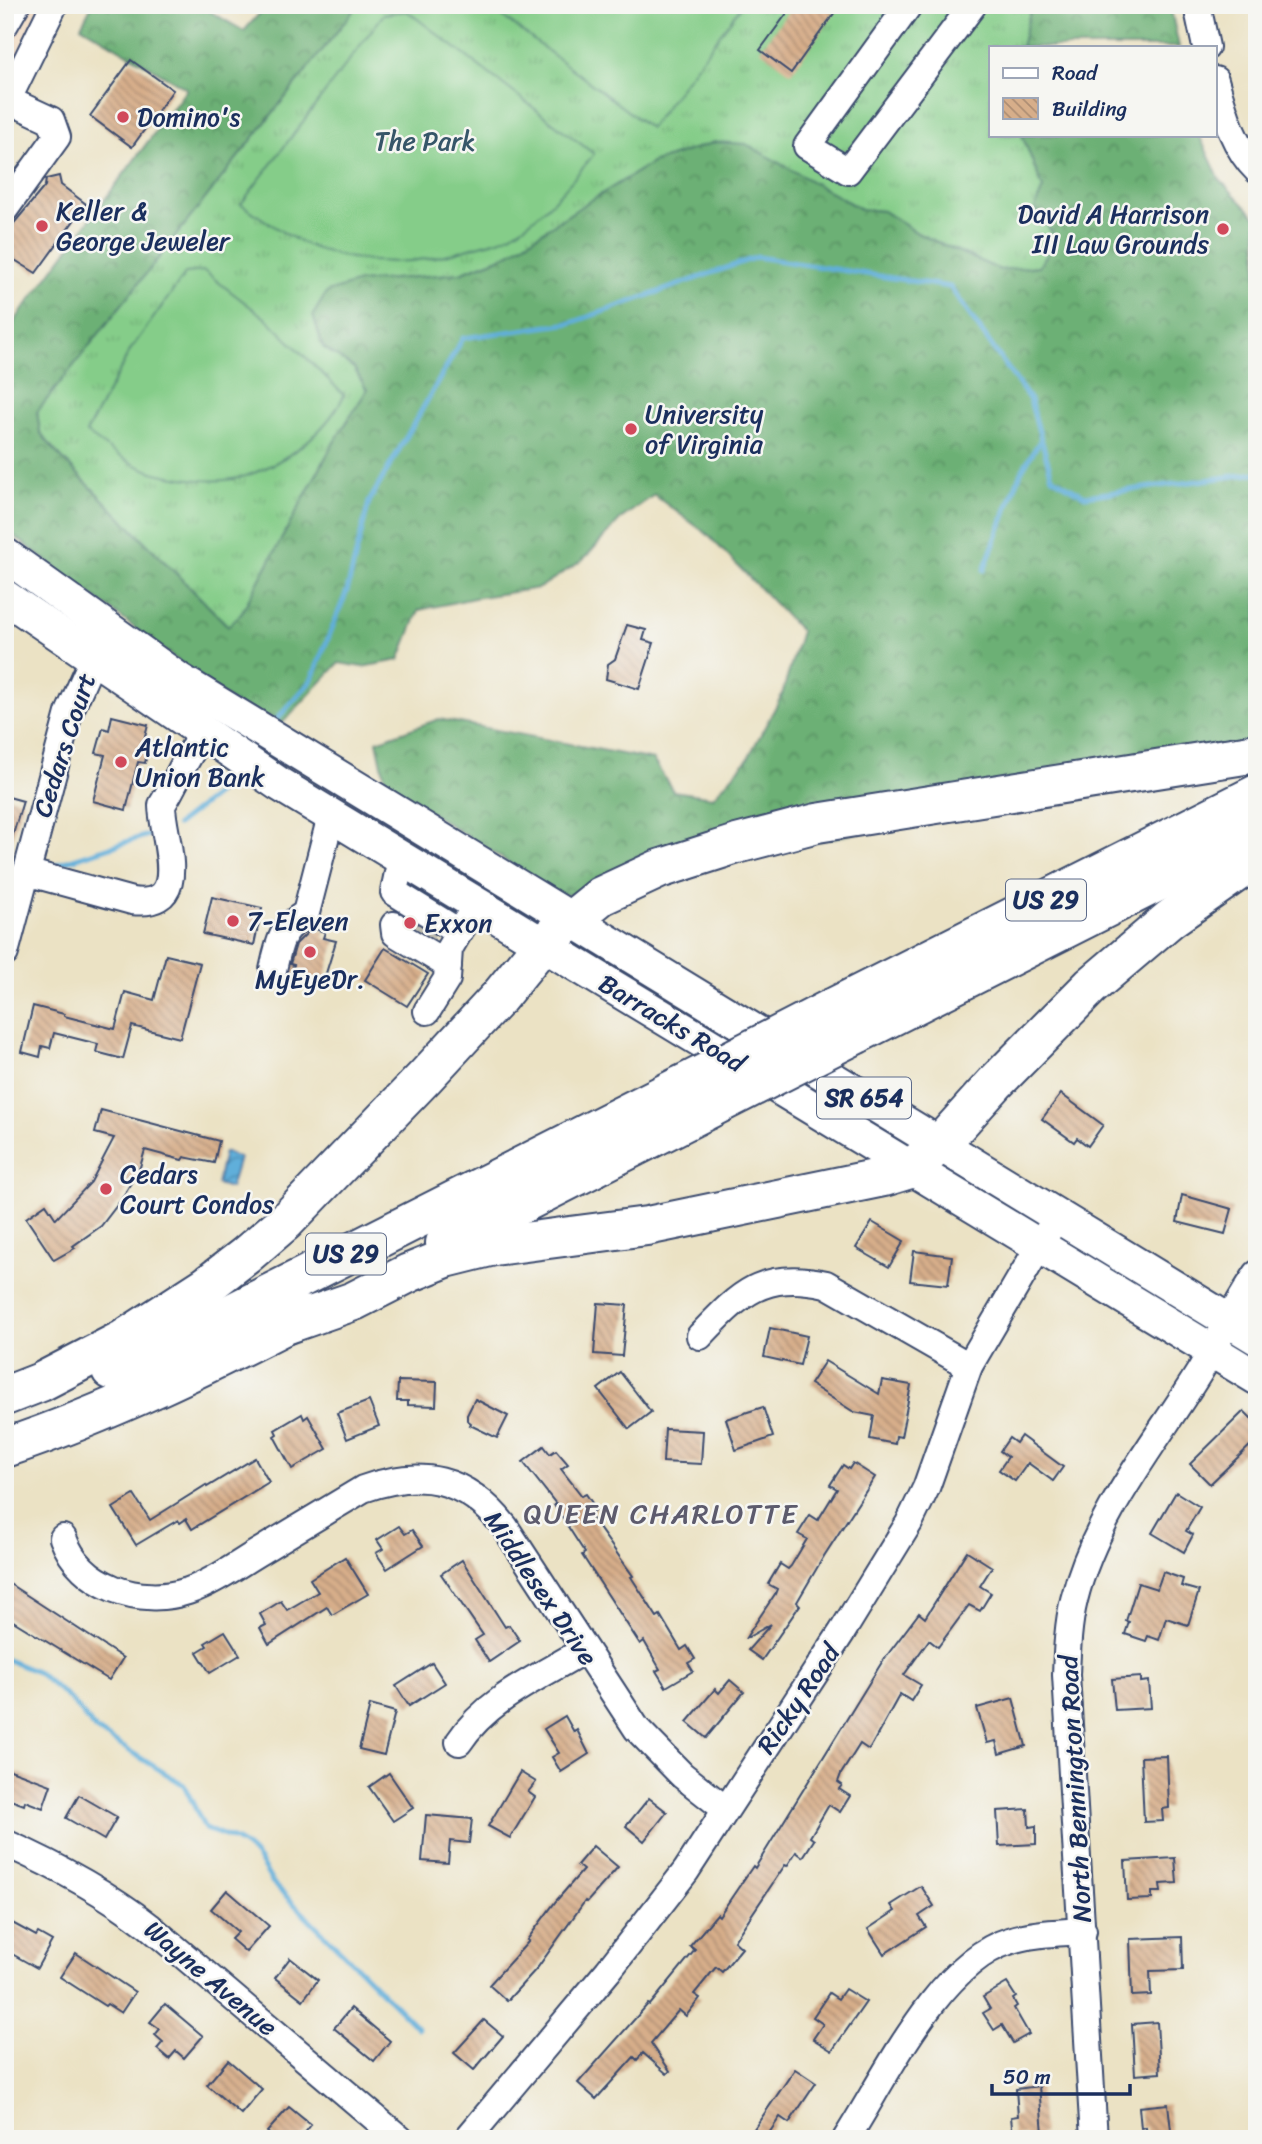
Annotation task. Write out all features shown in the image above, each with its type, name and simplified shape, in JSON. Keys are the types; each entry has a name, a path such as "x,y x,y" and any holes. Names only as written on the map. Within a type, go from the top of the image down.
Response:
{"highway":[{"path":"5,1396 41,1382 114,1345 206,1286 245,1256 286,1221 425,1077 555,932 601,895 659,869 737,844 817,823 1257,753"},
{"name":"US 29","path":"5,1412 101,1375 175,1342 693,1098 846,1020 1257,794"},
{"name":"US 29","path":"846,1020 1257,832"},
{"path":"282,1326 354,1301 409,1273 458,1255 516,1242 647,1226 723,1212 910,1169 940,1144 1091,986 1170,919 1257,858"},
{"name":"US 29","path":"5,1448 180,1378 282,1326 693,1098"}],"main road":[{"name":"Barracks Road","path":"5,555 178,679 441,838 555,932 752,1071 1257,1378"},
{"name":"Barracks Road","path":"5,597 279,784 401,858 468,918 555,932 788,1052 1257,1338"}],"street":[{"path":"5,24 16,5"},
{"path":"5,209 57,137 51,120 6,103 54,5"},
{"path":"909,5 807,146 848,172 973,5"},
{"path":"1197,5 1206,46"},
{"path":"1216,83 1228,124 1249,163 1257,170"},
{"path":"93,658 108,627"},
{"name":"Cedars Court","path":"5,953 69,713 93,658"},
{"path":"26,872 132,901 156,900 166,891 170,876 169,843 162,805 190,751 204,733"},
{"path":"279,784 296,752"},
{"path":"273,971 278,943 288,924 306,913 331,816"},
{"path":"401,858 394,906 395,933 468,918"},
{"path":"394,906 422,929 448,965"},
{"path":"427,1011 447,979 449,948 468,918"},
{"name":"Ricky Road","path":"467,2139 686,1871 842,1632 909,1523 926,1488 969,1366 1057,1216"},
{"name":"North Bennington Road","path":"1094,2139 1066,1675 1073,1603 1080,1579 1102,1530 1151,1444 1257,1274"},
{"path":"700,1336 735,1300 749,1291 785,1280 809,1280 825,1284 969,1366"},
{"name":"Middlesex Drive","path":"63,1538 67,1549 79,1565 108,1587 129,1594 167,1596 188,1591 220,1576 363,1489 405,1478 444,1482 460,1488 479,1499 494,1513 645,1738 682,1775 725,1809"},
{"path":"459,1742 480,1716 495,1703 584,1650"},
{"name":"Wayne Avenue","path":"5,1843 78,1877 130,1910 400,2139"},
{"path":"846,2139 913,2032 940,1994 965,1966 1007,1941 1026,1936 1083,1931"}],"shaded area":[{"path":"5,5 54,5 5,96"}],"green space":[{"name":"University of Virginia","path":"92,5 199,5 244,31 267,5 348,5 354,10 37,412 40,432 56,452 228,626 241,614 333,444 367,390 354,368 323,347 313,315 327,292 359,282 460,273 507,255 652,163 715,142 746,144 860,209 883,211 919,234 1000,270 1039,266 1057,240 1035,208 1043,188 1022,136 1199,136 1220,180 1257,218 1257,743 579,895 558,894 386,784 377,741 439,719 653,760 673,791 713,797 747,760 782,695 801,631 707,534 654,495 622,518 583,560 539,588 419,610 399,660 362,667 339,663 273,733 5,529 5,334 187,89 81,26"},
{"name":"The Park","path":"358,5 1032,5 1021,46 989,46 989,136 1022,136 1043,188 1035,208 1057,240 1039,266 1000,270 919,234 883,211 861,209 746,145 715,142 652,163 507,255 460,273 411,279 323,347 354,368 367,390 333,444 241,614 228,626 56,452 40,432 37,412"},
{"path":"487,5 742,5 650,128"},
{"path":"1032,5 1170,5 1179,46 1021,46"},
{"path":"407,11 594,154 575,177 541,212 504,238 434,258 394,262 355,259 315,248 286,234 241,204 384,14"},
{"path":"204,271 269,321 344,395 326,423 301,446 272,465 233,479 199,480 156,473 129,461 86,433 131,349 186,273"}],"water":[{"path":"224,1152 239,1158 230,1188 217,1184"}],"building":[{"path":"793,5 840,5 791,73 760,50"},
{"path":"131,60 173,90 132,147 90,116"},
{"path":"59,176 61,185 86,204 36,273 5,254 5,234 45,186 46,179"},
{"path":"627,625 646,630 643,640 654,643 639,689 606,679 608,664 615,659"},
{"name":"Atlantic Union Bank","path":"112,716 148,725 144,741 150,742 145,763 138,762 126,810 93,801 105,755 96,753 103,728 109,730"},
{"path":"5,796 23,801 9,848 5,848"},
{"name":"7-Eleven","path":"212,897 262,908 254,945 203,934"},
{"name":"MyEyeDr.","path":"312,928 325,932 323,938 336,941 323,983 291,973 294,965 290,964 296,944"},
{"path":"385,948 428,974 407,1006 365,980"},
{"path":"166,955 200,963 180,1038 132,1026 123,1059 96,1052 98,1044 54,1033 50,1048 42,1046 40,1057 22,1052 33,1006 115,1029 125,992 154,1000"},
{"path":"1061,1094 1103,1125 1088,1146 1077,1138 1074,1142 1042,1119"},
{"name":"Cedars Court Condos","path":"101,1110 219,1141 214,1163 184,1157 182,1160 145,1150 140,1167 121,1200 101,1226 73,1246 75,1248 54,1260 26,1218 46,1204 56,1219 91,1182 114,1138 95,1133"},
{"path":"1182,1195 1232,1209 1225,1234 1177,1222"},
{"path":"872,1222 904,1241 889,1267 856,1248"},
{"path":"914,1251 952,1256 948,1285 910,1281"},
{"path":"598,1303 627,1305 622,1356 594,1354"},
{"path":"770,1328 807,1336 800,1365 764,1357"},
{"path":"825,1361 879,1394 882,1380 911,1385 901,1437 896,1436 895,1444 870,1439 874,1416 854,1412 810,1384"},
{"path":"620,1372 651,1412 629,1429 598,1389"},
{"path":"398,1381 437,1382 436,1406 408,1405 408,1401 397,1401"},
{"path":"475,1399 508,1416 497,1438 470,1425 467,1420"},
{"path":"369,1401 379,1426 347,1439 337,1413"},
{"path":"763,1407 773,1437 736,1450 726,1419"},
{"path":"1244,1411 1257,1424 1257,1439 1210,1484 1190,1464"},
{"path":"302,1414 304,1419 308,1416 327,1449 292,1469 274,1436 277,1434 275,1430"},
{"path":"665,1429 703,1431 701,1464 663,1462"},
{"path":"1021,1436 1063,1467 1053,1481 1028,1463 1015,1481 999,1470 1008,1457 1000,1451 1009,1438 1016,1443"},
{"path":"544,1446 550,1454 556,1450 568,1464 561,1469 582,1496 586,1494 596,1509 589,1514 633,1576 631,1577 657,1617 660,1615 681,1650 687,1646 695,1659 688,1663 693,1671 666,1687 656,1671 660,1669 644,1641 640,1644 582,1555 585,1553 554,1505 556,1504 523,1462"},
{"path":"255,1458 269,1482 192,1529 186,1519 180,1523 178,1520 136,1545 113,1508 134,1495 150,1520"},
{"path":"853,1463 875,1477 797,1602 800,1605 762,1660 748,1650 771,1624 745,1639 775,1594 777,1589 768,1584 780,1564 788,1569 791,1566 807,1539 798,1534 810,1515 818,1520 837,1489 830,1485 843,1465 849,1469"},
{"path":"1176,1492 1200,1507 1186,1531 1193,1535 1184,1552 1152,1533"},
{"path":"399,1526 405,1534 412,1530 423,1546 387,1569 376,1553 383,1549 377,1540"},
{"path":"967,1551 992,1567 980,1586 991,1593 980,1611 969,1605 938,1647 929,1640 904,1675 921,1685 911,1701 900,1694 869,1750 860,1744 841,1774 838,1782 842,1785 839,1789 850,1796 840,1812 829,1805 810,1837 814,1840 803,1857 796,1852 787,1866 785,1865 734,1941 742,1948 722,1972 716,1967 694,1994 700,1998 686,2016 679,2010 651,2043 670,2071 667,2074 643,2053 637,2060 634,2057 596,2099 578,2083 648,2004 650,2005 695,1950 690,1946 717,1914 719,1916 753,1866 755,1868 882,1662 919,1613 925,1618"},
{"path":"345,1557 368,1594 332,1615 327,1607 269,1644 260,1628 266,1625 260,1614 281,1601 287,1610 318,1592 310,1579"},
{"path":"462,1560 505,1627 509,1625 520,1641 489,1662 475,1640 483,1635 441,1574"},
{"path":"1163,1572 1183,1579 1181,1586 1199,1591 1188,1625 1166,1618 1159,1640 1148,1636 1146,1641 1125,1634 1129,1622 1126,1621 1138,1583 1157,1589"},
{"path":"5,1581 123,1658 109,1680 5,1616"},
{"path":"225,1631 240,1655 210,1673 197,1652 207,1646 205,1643"},
{"path":"432,1663 445,1683 409,1706 396,1686"},
{"path":"1141,1677 1141,1682 1149,1681 1151,1708 1115,1710 1112,1679"},
{"path":"730,1680 744,1692 706,1738 687,1722 715,1689 719,1693"},
{"path":"1013,1698 1026,1746 999,1754 996,1741 987,1743 977,1708"},
{"path":"370,1705 395,1712 384,1755 359,1749"},
{"path":"565,1716 574,1732 577,1730 589,1754 561,1772 552,1757 559,1753 544,1729"},
{"path":"1167,1756 1169,1808 1162,1809 1163,1821 1144,1822 1141,1757"},
{"path":"5,1768 51,1785 43,1808 25,1801 24,1805 5,1798"},
{"path":"520,1772 536,1782 528,1792 535,1797 510,1838 488,1826"},
{"path":"389,1773 413,1808 393,1821 369,1787"},
{"path":"79,1795 117,1817 104,1840 66,1818"},
{"path":"649,1798 667,1812 644,1841 626,1826"},
{"path":"1028,1809 1029,1827 1036,1826 1036,1844 999,1846 997,1811"},
{"path":"426,1815 472,1819 469,1843 450,1841 448,1863 422,1861"},
{"path":"593,1846 618,1867 587,1902 585,1901 538,1967 507,2001 489,1985 529,1941 527,1940 556,1901 583,1870 577,1865"},
{"path":"1175,1858 1177,1883 1160,1884 1161,1892 1152,1892 1152,1899 1127,1900 1125,1861"},
{"path":"921,1886 934,1906 919,1916 926,1927 884,1954 868,1929 895,1911 891,1905"},
{"path":"227,1890 269,1926 246,1952 231,1939 238,1932 211,1909"},
{"path":"5,1919 36,1936 38,1933 52,1941 37,1968 5,1950"},
{"path":"1182,1937 1183,1970 1150,1971 1151,1995 1132,1996 1130,1939"},
{"path":"76,1953 135,1992 121,2013 107,2004 105,2006 60,1977"},
{"path":"290,1958 318,1980 303,2000 275,1978"},
{"path":"1007,1983 1016,1997 1013,1999 1017,2006 1014,2008 1029,2034 1013,2043 1002,2025 994,2030 983,2013 990,2009 983,1997"},
{"path":"845,1989 866,2002 832,2051 813,2039 823,2024 813,2017 829,1993 838,1999"},
{"path":"165,2004 203,2036 184,2058 176,2051 169,2059 157,2049 163,2042 155,2035 160,2029 150,2022"},
{"path":"351,2008 390,2041 374,2061 334,2028"},
{"path":"484,2020 503,2036 474,2070 454,2053"},
{"path":"1157,2022 1160,2073 1135,2075 1132,2024"},
{"path":"228,2060 262,2089 241,2114 207,2085"},
{"path":"795,2069 816,2083 789,2123 780,2117 765,2139 747,2139"},
{"path":"1039,2086 1043,2133 1039,2134 1040,2139 1025,2139 1025,2135 1013,2136 1011,2117 1018,2116 1016,2089"},
{"path":"1168,2104 1172,2139 1147,2139 1146,2127 1141,2128 1139,2107"},
{"path":"289,2107 311,2125 300,2139 275,2139 267,2132"}],"waterway":[{"path":"276,720 311,681 347,591 369,502 463,338 571,323 757,257 950,287 1030,400 1052,477 1085,496 1257,473"},
{"path":"984,570 1021,472 1041,439"},
{"path":"177,825 236,779"},
{"path":"58,864 148,835"},
{"path":"5,1659 37,1672 70,1699 96,1730 184,1785 205,1829 239,1842 253,1853 272,1882 418,2028"}],"tunnel":[{"path":"422,919 422,942"}],"place":[{"name":"Domino's","path":"123,117"},
{"name":"Keller & George Jeweler","path":"42,226"},
{"name":"David A Harrison III Law Grounds","path":"1223,229"},
{"name":"University of Virginia","path":"631,429"},
{"name":"Atlantic Union Bank","path":"121,762"},
{"name":"7-Eleven","path":"233,921"},
{"name":"Exxon","path":"410,923"},
{"name":"MyEyeDr.","path":"310,952"},
{"name":"Cedars Court Condos","path":"106,1189"}],"district":[{"name":"QUEEN CHARLOTTE","path":"661,1513"}]}
